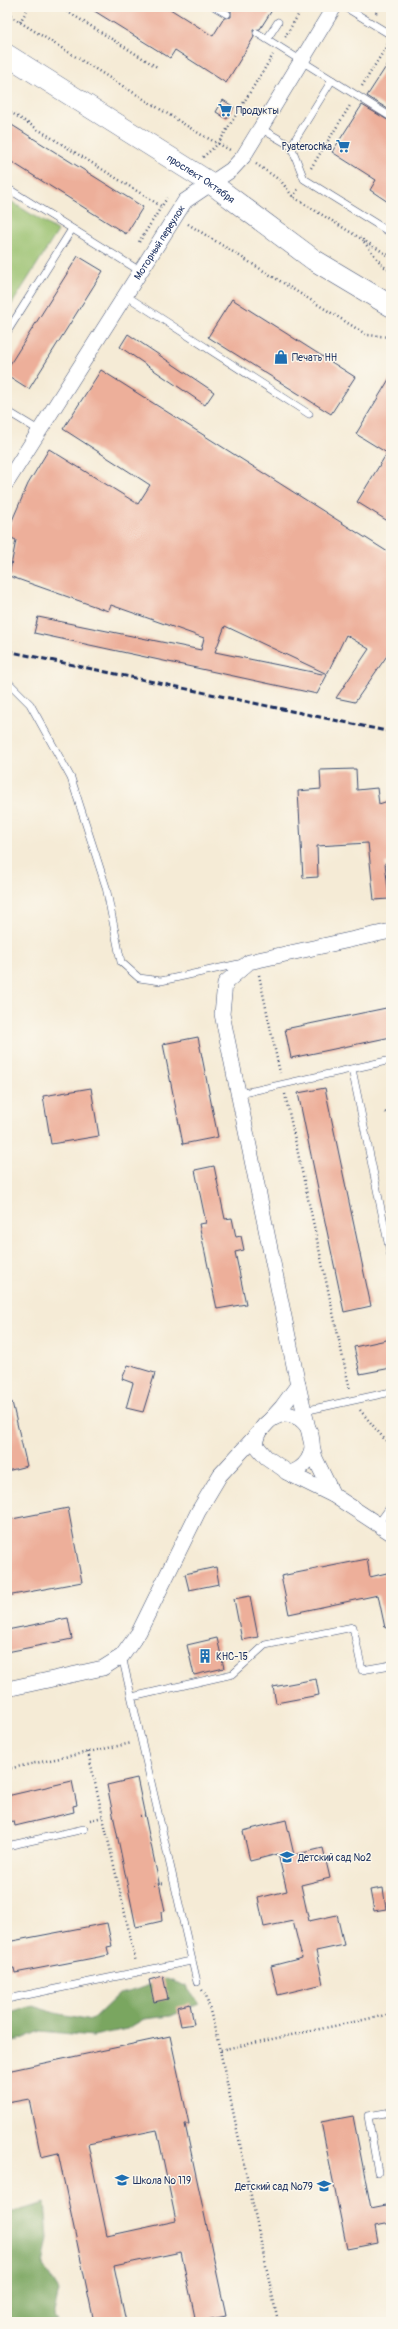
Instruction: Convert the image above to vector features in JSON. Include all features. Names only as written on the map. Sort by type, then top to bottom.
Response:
[{"type":"main road","name":"проспект Октября","points":[[7,56],[212,184],[314,260],[391,306]]},
{"type":"street","name":"Моторный переулок","points":[[10,478],[185,200],[212,184],[231,170],[243,157],[334,7]]},
{"type":"street","points":[[333,1495],[315,1458],[298,1385],[222,1014],[225,983],[252,961],[391,931]]},
{"type":"street","points":[[7,1689],[102,1668],[122,1656],[139,1632],[198,1512],[220,1475],[246,1448],[298,1385]]},
{"type":"street","points":[[271,1418],[284,1414],[294,1414],[306,1418]]},
{"type":"street","points":[[258,1432],[256,1445],[266,1457]]},
{"type":"street","points":[[246,1448],[266,1457],[289,1473],[333,1495],[391,1533]]},
{"type":"street","points":[[289,1473],[299,1471],[308,1461],[313,1448]]},
{"type":"lane","points":[[215,7],[227,14]]},
{"type":"lane","points":[[345,7],[391,35]]},
{"type":"lane","points":[[267,39],[278,22]]},
{"type":"lane","points":[[257,33],[391,116]]},
{"type":"lane","points":[[291,146],[332,80]]},
{"type":"lane","points":[[260,128],[291,146],[304,179],[391,234]]},
{"type":"lane","points":[[7,188],[140,271]]},
{"type":"lane","points":[[7,332],[72,229]]},
{"type":"lane","points":[[125,295],[309,414]]},
{"type":"lane","points":[[7,411],[40,432]]},
{"type":"lane","points":[[7,681],[30,704],[72,778],[106,887],[121,962],[139,978],[161,981],[252,961]]},
{"type":"lane","points":[[239,1094],[391,1060]]},
{"type":"lane","points":[[352,1069],[391,1257]]},
{"type":"lane","points":[[306,1418],[352,1401],[391,1392]]},
{"type":"lane","points":[[378,1524],[391,1506]]},
{"type":"lane","points":[[132,1697],[233,1674],[265,1646],[353,1627],[362,1670],[391,1665]]},
{"type":"lane","points":[[122,1656],[143,1740],[197,1982]]},
{"type":"lane","points":[[7,1846],[84,1829]]},
{"type":"lane","points":[[7,1999],[192,1961]]},
{"type":"lane","points":[[378,2172],[368,2116],[391,2112]]},
{"type":"path","points":[[20,22],[29,7]]},
{"type":"path","points":[[60,7],[157,67]]},
{"type":"path","points":[[201,159],[218,144],[303,7]]},
{"type":"path","points":[[7,14],[200,134],[235,152]]},
{"type":"path","points":[[293,197],[391,39]]},
{"type":"path","points":[[7,110],[166,210]]},
{"type":"path","points":[[250,161],[281,181],[293,197],[391,257]]},
{"type":"path","points":[[183,220],[367,335],[391,337]]},
{"type":"path","points":[[363,240],[383,266],[391,271]]},
{"type":"path","points":[[252,961],[283,1085],[352,1401],[391,1447]]},
{"type":"path","points":[[385,1112],[391,1115]]},
{"type":"path","points":[[7,1769],[143,1740]]},
{"type":"path","points":[[88,1752],[139,1972]]},
{"type":"path","points":[[197,1982],[206,1995],[220,2050],[278,2322]]},
{"type":"path","points":[[220,2050],[391,2014]]},
{"type":"green space","points":[[7,199],[58,231],[7,312]]},
{"type":"green space","points":[[164,1978],[186,1986],[199,2004],[171,2016],[144,2019],[127,2029],[93,2036],[40,2031],[7,2045],[7,2014],[33,2006],[55,2013],[92,2020],[119,1994],[139,1989]]},
{"type":"green space","points":[[45,2203],[48,2237],[43,2265],[59,2291],[53,2317],[57,2322],[7,2322],[7,2210],[14,2212]]},
{"type":"building","points":[[88,7],[167,7],[213,36],[224,18],[231,17],[231,7],[274,7],[260,29],[253,30],[254,37],[226,83],[175,50],[170,58]]},
{"type":"building","points":[[391,59],[391,111],[367,96]]},
{"type":"building","name":"Продукты","points":[[223,100],[234,107],[227,119],[216,112]]},
{"type":"building","points":[[362,105],[391,122],[391,204],[370,190],[376,180],[332,152]]},
{"type":"building","points":[[7,122],[143,207],[126,234],[7,159]]},
{"type":"building","points":[[78,256],[103,271],[29,389],[7,375],[7,369]]},
{"type":"building","name":"Печать НН","points":[[232,299],[355,377],[331,414],[208,337]]},
{"type":"building","points":[[128,334],[214,392],[205,405],[120,347]]},
{"type":"building","points":[[101,370],[391,554],[391,650],[355,702],[336,698],[369,649],[346,635],[327,674],[225,626],[215,652],[327,675],[317,694],[34,633],[38,617],[201,650],[204,638],[111,605],[108,611],[9,576],[16,540],[7,536],[7,532],[28,484],[49,449],[138,504],[150,485],[63,429]]},
{"type":"building","points":[[391,376],[391,523],[357,502],[387,453],[356,434]]},
{"type":"building","points":[[356,769],[357,790],[377,788],[379,804],[391,800],[391,862],[385,863],[389,899],[374,900],[368,843],[317,846],[318,877],[303,878],[298,791],[321,789],[320,770]]},
{"type":"building","points":[[391,1007],[391,1037],[291,1058],[285,1029]]},
{"type":"building","points":[[198,1037],[218,1137],[183,1144],[163,1044]]},
{"type":"building","points":[[91,1088],[99,1136],[51,1144],[43,1096]]},
{"type":"building","points":[[325,1088],[371,1306],[344,1312],[298,1093]]},
{"type":"building","points":[[214,1166],[225,1219],[232,1218],[236,1237],[241,1236],[244,1250],[235,1252],[246,1304],[217,1309],[199,1224],[206,1223],[195,1170]]},
{"type":"building","points":[[391,1339],[391,1368],[360,1374],[354,1347]]},
{"type":"building","points":[[128,1365],[155,1373],[143,1412],[126,1408],[133,1383],[122,1379]]},
{"type":"building","points":[[12,1402],[27,1466],[7,1471],[7,1403]]},
{"type":"building","points":[[68,1508],[82,1582],[7,1596],[7,1520]]},
{"type":"building","points":[[367,1559],[370,1577],[391,1572],[391,1627],[385,1628],[378,1595],[289,1614],[281,1576]]},
{"type":"building","points":[[216,1567],[219,1584],[189,1590],[185,1574]]},
{"type":"building","points":[[250,1596],[258,1637],[242,1640],[234,1599]]},
{"type":"building","points":[[68,1618],[72,1639],[7,1652],[7,1630]]},
{"type":"building","name":"КНС-15","points":[[217,1638],[224,1668],[194,1675],[187,1645]]},
{"type":"building","points":[[316,1679],[319,1695],[276,1703],[273,1687]]},
{"type":"building","points":[[137,1778],[165,1911],[161,1912],[162,1921],[136,1927],[107,1785]]},
{"type":"building","points":[[72,1781],[77,1805],[73,1806],[74,1812],[15,1826],[14,1821],[7,1822],[7,1796]]},
{"type":"building","points":[[286,1820],[294,1855],[323,1848],[330,1878],[301,1885],[309,1921],[337,1915],[344,1945],[316,1951],[323,1984],[278,1995],[271,1966],[302,1958],[293,1921],[264,1927],[258,1898],[287,1891],[278,1854],[250,1861],[243,1831]]},
{"type":"building","points":[[383,1888],[386,1909],[374,1911],[370,1890]]},
{"type":"building","points":[[107,1923],[112,1946],[107,1947],[109,1955],[15,1973],[14,1968],[7,1969],[7,1942]]},
{"type":"building","points":[[163,1976],[168,1999],[154,2002],[149,1980]]},
{"type":"building","points":[[190,2004],[194,2024],[181,2026],[177,2007]]},
{"type":"building","points":[[170,2036],[189,2124],[185,2124],[226,2316],[196,2322],[181,2252],[114,2266],[126,2322],[94,2322],[58,2153],[41,2157],[29,2099],[7,2103],[7,2071]],"holes":[[[157,2130],[176,2221],[107,2236],[88,2144]]]},
{"type":"building","points":[[353,2116],[371,2208],[391,2204],[391,2223],[375,2226],[378,2243],[347,2249],[321,2122]]},
{"type":"railway","points":[[7,651],[391,732]]},
{"type":"place","name":"Продукты","points":[[225,110]]},
{"type":"place","name":"Pyaterochka","points":[[343,146]]},
{"type":"place","name":"Печать НН","points":[[281,357]]},
{"type":"place","name":"КНС-15","points":[[205,1656]]},
{"type":"place","name":"Детский сад №2","points":[[287,1857]]},
{"type":"place","name":"Школа № 119","points":[[122,2180]]},
{"type":"place","name":"Детский сад №79","points":[[324,2186]]}]
